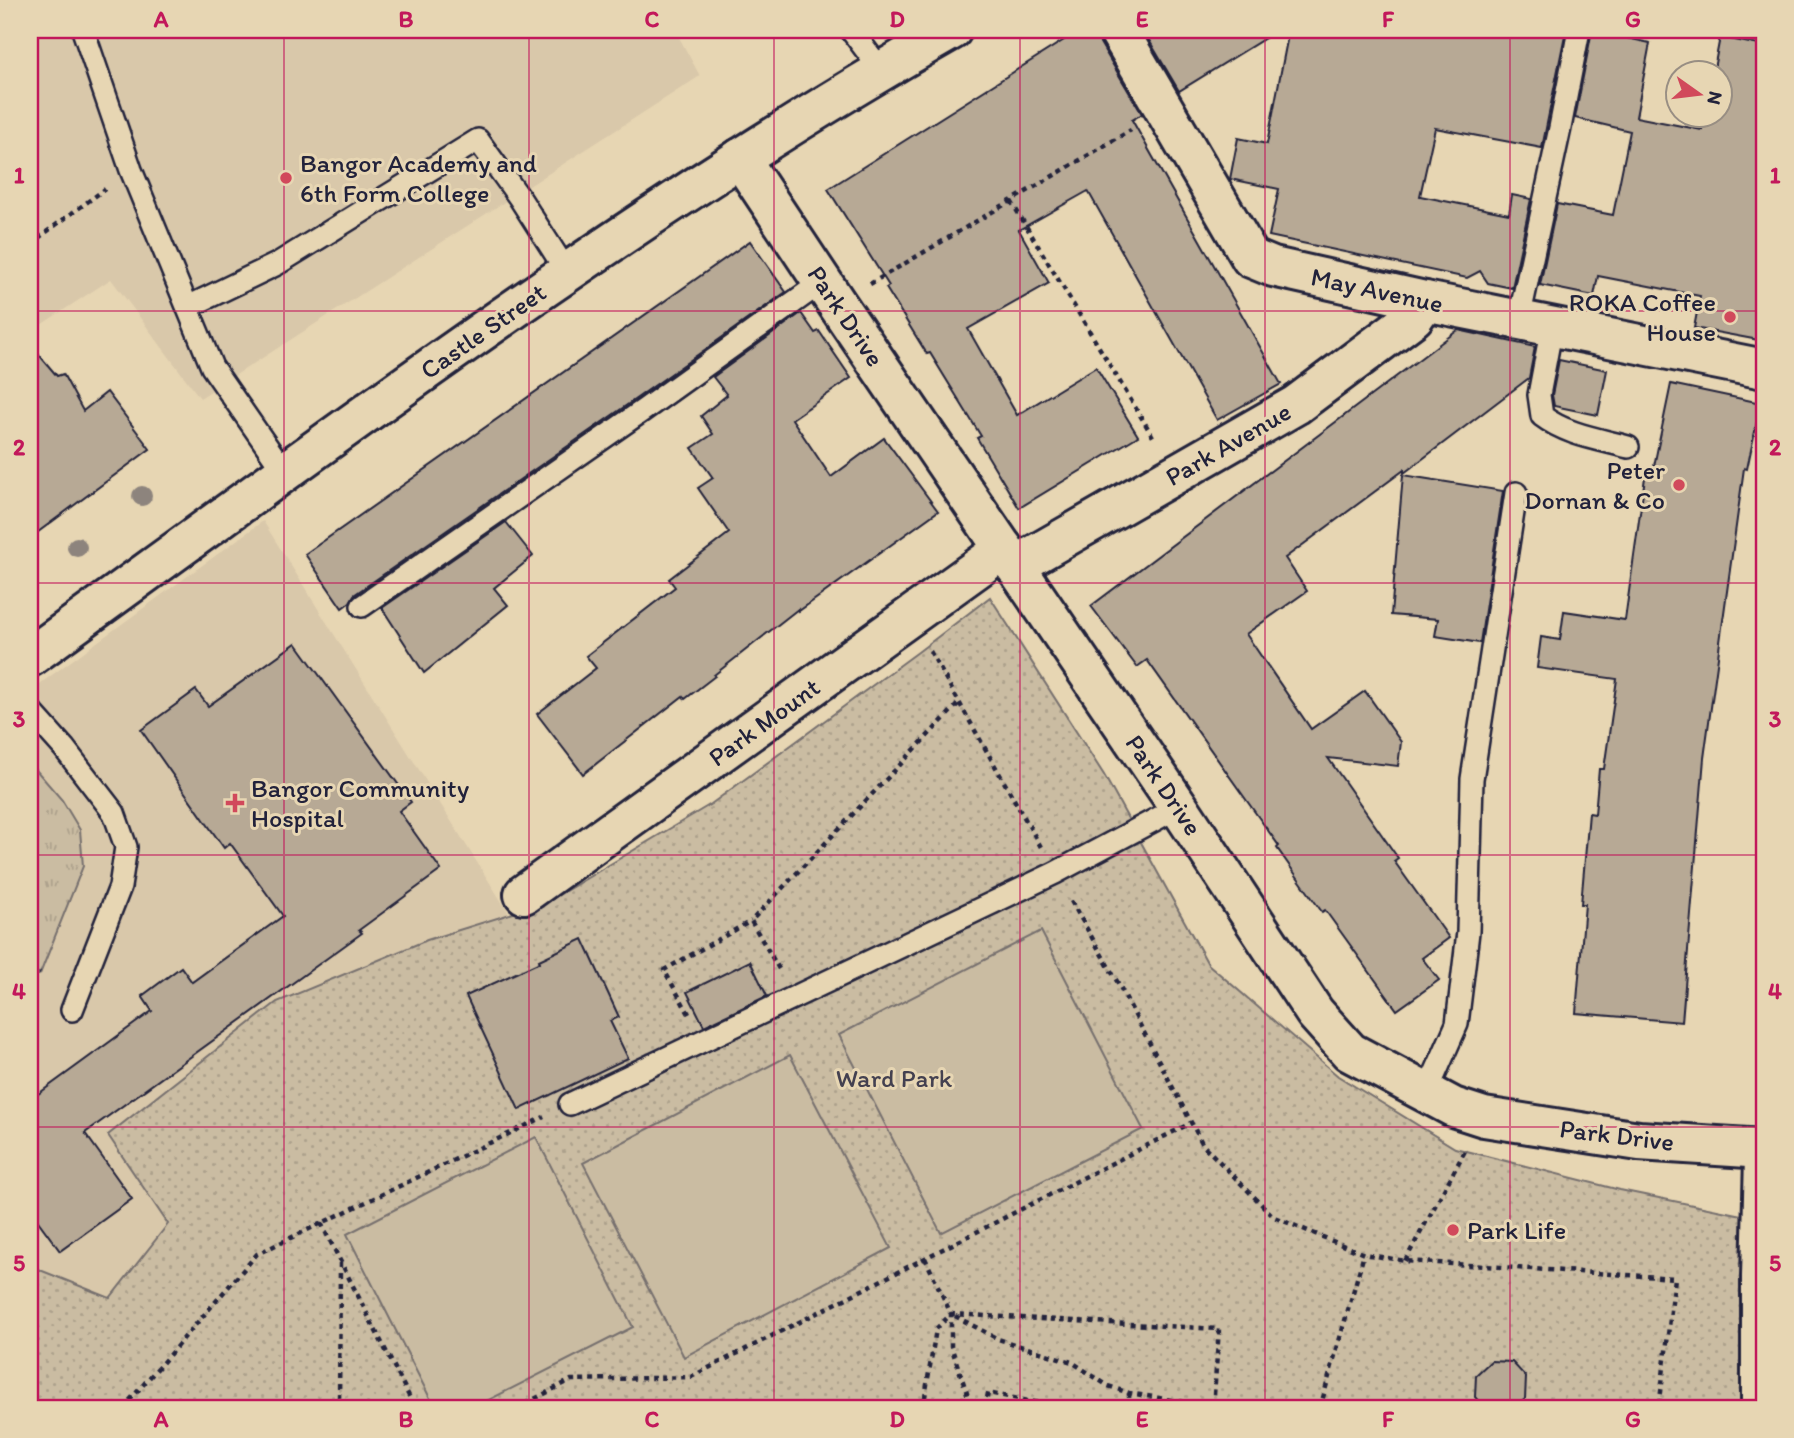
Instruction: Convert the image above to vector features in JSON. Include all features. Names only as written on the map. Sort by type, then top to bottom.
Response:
[{"type":"street","name":"Castle Street","points":[[30,657],[284,471],[567,272],[740,158],[881,70],[952,30]]},
{"type":"street","name":"May Avenue","points":[[1118,30],[1251,258],[1273,267],[1425,300],[1764,369]]},
{"type":"street","name":"Park Drive","points":[[740,158],[1179,807],[1315,1013],[1350,1052],[1426,1094],[1453,1107],[1484,1117],[1639,1141],[1764,1149]]},
{"type":"street","name":"Park Avenue","points":[[1009,558],[1176,474],[1296,405],[1414,317],[1425,300]]},
{"type":"street","name":"Park Mount","points":[[523,894],[911,617],[1009,558]]},
{"type":"street","points":[[1761,1408],[1764,1157]]},
{"type":"lane","points":[[83,30],[131,170],[212,367],[284,471]]},
{"type":"lane","points":[[851,30],[881,70]]},
{"type":"lane","points":[[1579,30],[1560,128],[1536,323],[1539,395],[1542,416],[1554,425],[1628,447]]},
{"type":"lane","points":[[188,307],[277,264],[478,140],[519,197],[567,272]]},
{"type":"lane","points":[[362,606],[622,425],[830,293]]},
{"type":"lane","points":[[1426,1094],[1457,1024],[1468,932],[1472,779],[1516,493]]},
{"type":"lane","points":[[30,710],[64,748],[114,813],[125,847],[120,887],[72,1010]]},
{"type":"lane","points":[[570,1104],[1055,873],[1179,807]]},
{"type":"path","points":[[830,293],[1011,201],[1165,110]]},
{"type":"path","points":[[30,244],[131,170]]},
{"type":"path","points":[[1011,201],[1176,474]]},
{"type":"path","points":[[911,617],[1118,983],[1203,1145],[1274,1217],[1364,1254],[1405,1261],[1675,1278],[1659,1408]]},
{"type":"path","points":[[704,1040],[664,970],[751,921],[959,703]]},
{"type":"path","points":[[751,921],[796,997]]},
{"type":"path","points":[[30,969],[40,974]]},
{"type":"path","points":[[123,1408],[257,1254],[570,1104]]},
{"type":"path","points":[[1405,1261],[1484,1117]]},
{"type":"path","points":[[517,1408],[571,1380],[691,1377],[1191,1123]]},
{"type":"path","points":[[321,1223],[415,1408]]},
{"type":"path","points":[[1320,1408],[1364,1254]]},
{"type":"path","points":[[925,1258],[951,1314],[951,1346],[972,1408]]},
{"type":"path","points":[[339,1408],[340,1260]]},
{"type":"path","points":[[925,1408],[936,1329],[951,1314],[1219,1329],[1213,1407],[1129,1393],[1108,1386],[1072,1362],[998,1339],[951,1314]]},
{"type":"path","points":[[985,1408],[988,1393],[1065,1408]]},
{"type":"path","points":[[1129,1393],[1129,1408]]},
{"type":"shaded area","name":"Bangor Academy and 6th Form College","points":[[30,30],[675,30],[700,76],[200,398],[111,279],[30,332]]},
{"type":"shaded area","name":"Bangor Community Hospital","points":[[263,521],[510,915],[427,940],[277,1002],[108,1135],[168,1224],[110,1299],[30,1266],[30,691]]},
{"type":"green space","name":"Ward Park","points":[[990,597],[1104,775],[1208,964],[1338,1076],[1455,1148],[1620,1190],[1742,1215],[1742,1408],[30,1408],[30,1266],[110,1298],[168,1224],[108,1135],[277,1002],[427,940],[545,903],[711,804]]},
{"type":"green space","points":[[30,763],[62,800],[80,830],[83,866],[40,974],[30,969]]},
{"type":"green space","points":[[1041,931],[1143,1129],[941,1233],[839,1035]]},
{"type":"green space","points":[[790,1055],[891,1248],[684,1357],[583,1163]]},
{"type":"green space","points":[[536,1137],[633,1327],[473,1408],[435,1408],[347,1234]]},
{"type":"building","points":[[1080,30],[1096,30],[1099,41],[1142,114],[1132,120],[1281,384],[1217,420],[1088,191],[1019,230],[1049,283],[968,329],[1017,415],[1096,367],[1138,436],[1019,508],[977,438],[981,436],[886,288],[889,286],[828,189]]},
{"type":"building","points":[[1143,30],[1278,30],[1179,91]]},
{"type":"building","points":[[1289,30],[1566,30],[1542,148],[1435,128],[1420,196],[1509,214],[1512,195],[1531,199],[1512,288],[1488,283],[1480,271],[1467,278],[1269,236],[1279,189],[1230,179],[1238,138],[1267,144]]},
{"type":"building","points":[[1592,30],[1624,30],[1622,37],[1650,43],[1636,117],[1664,123],[1664,130],[1734,130],[1734,60],[1716,60],[1720,37],[1764,46],[1764,341],[1694,328],[1700,296],[1598,276],[1594,296],[1540,285],[1557,204],[1613,215],[1630,131],[1575,118]]},
{"type":"building","points":[[750,241],[786,292],[354,595],[342,608],[305,554]]},
{"type":"building","points":[[801,313],[815,333],[819,331],[851,378],[792,419],[831,477],[884,438],[938,511],[799,611],[798,609],[715,676],[685,699],[683,696],[583,774],[537,714],[596,668],[586,656],[675,587],[669,579],[729,533],[698,488],[713,478],[692,448],[713,434],[701,416],[727,395],[713,377]]},
{"type":"building","points":[[1458,330],[1535,347],[1529,378],[1404,473],[1404,470],[1285,558],[1307,591],[1246,634],[1311,729],[1365,691],[1401,742],[1398,766],[1328,758],[1398,858],[1394,861],[1449,938],[1422,958],[1439,980],[1397,1010],[1325,910],[1322,912],[1277,848],[1279,846],[1147,660],[1137,667],[1091,606]]},
{"type":"building","points":[[30,344],[57,376],[63,374],[83,411],[107,392],[150,449],[30,538]]},
{"type":"building","points":[[1559,360],[1607,370],[1598,415],[1554,406],[1552,395]]},
{"type":"building","points":[[1671,384],[1761,403],[1747,469],[1744,468],[1704,758],[1682,1022],[1576,1013],[1589,813],[1595,814],[1599,769],[1604,769],[1617,679],[1537,668],[1541,637],[1560,640],[1564,611],[1625,620],[1646,470],[1653,471]]},
{"type":"building","points":[[1403,475],[1503,491],[1480,643],[1435,636],[1438,619],[1391,615]]},
{"type":"building","points":[[506,522],[533,556],[494,588],[508,605],[424,673],[382,608]]},
{"type":"building","points":[[296,643],[411,802],[399,811],[441,870],[359,930],[362,933],[85,1133],[132,1199],[60,1251],[30,1210],[30,1100],[152,1011],[142,996],[181,967],[192,982],[283,916],[230,843],[224,848],[141,730],[196,690],[208,706]]},
{"type":"building","points":[[583,939],[619,1017],[610,1021],[628,1058],[519,1110],[466,996]]},
{"type":"building","points":[[750,961],[767,996],[704,1026],[687,992]]},
{"type":"building","points":[[1491,1361],[1512,1362],[1526,1377],[1525,1399],[1515,1408],[1484,1408],[1475,1397],[1476,1375]]},
{"type":"place","name":"Bangor Academy and 6th Form College","points":[[286,178]]},
{"type":"place","name":"ROKA Coffee House","points":[[1730,317]]},
{"type":"place","name":"Peter Dornan & Co","points":[[1679,485]]},
{"type":"place","name":"Bangor Community Hospital","points":[[235,803]]},
{"type":"place","name":"Park Life","points":[[1453,1230]]}]
